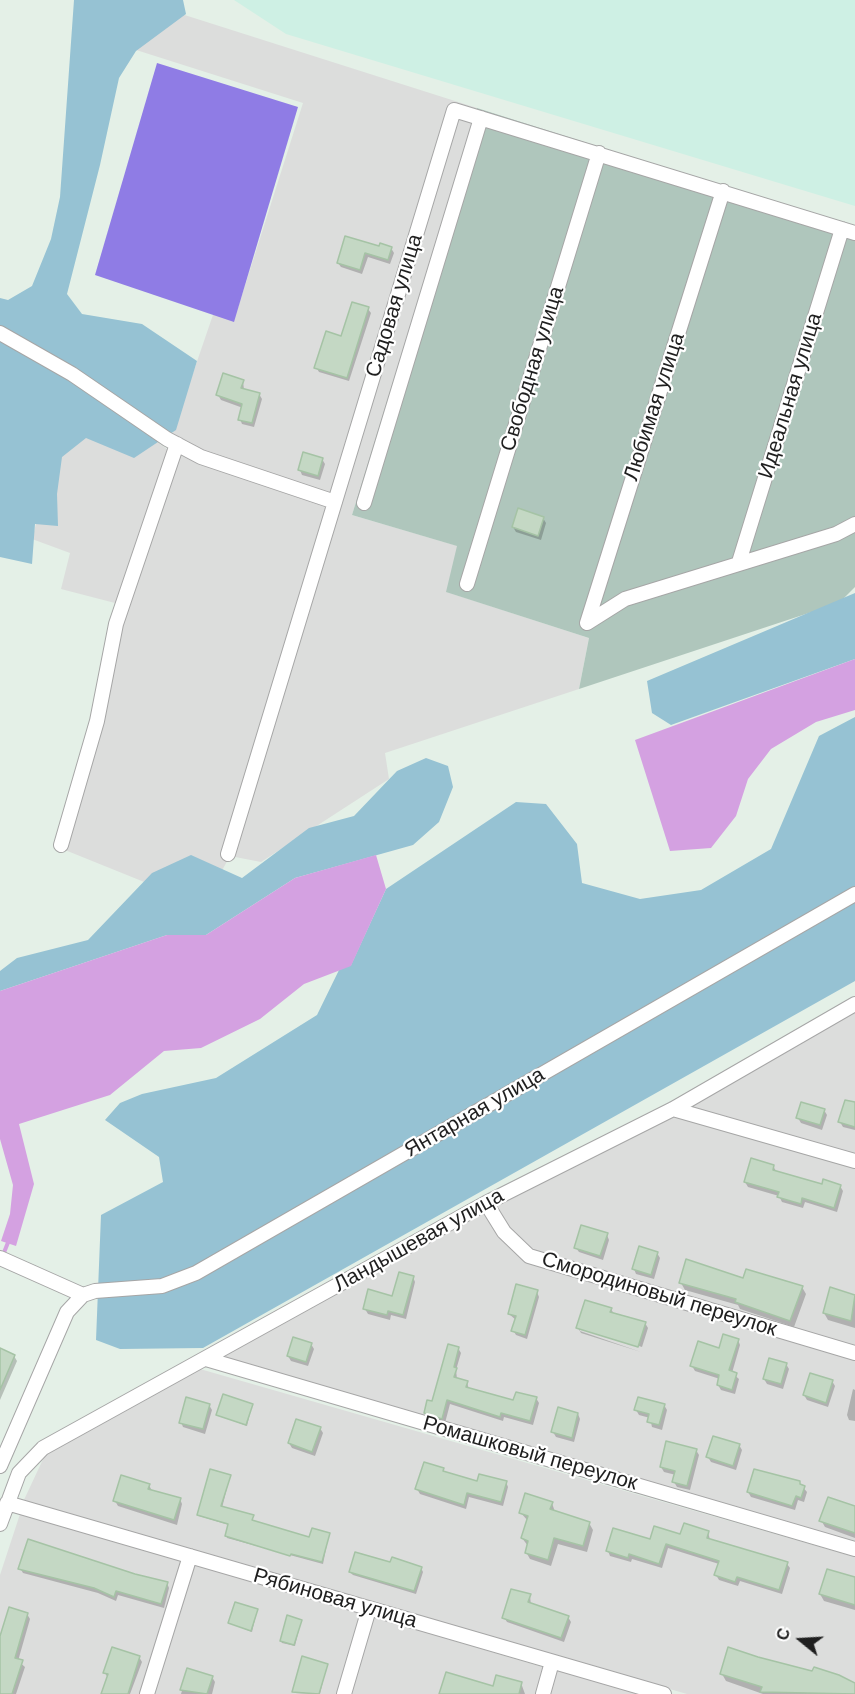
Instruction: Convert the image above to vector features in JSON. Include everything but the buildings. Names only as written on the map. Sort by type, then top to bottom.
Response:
[{"type":"street","name":"Садовая улица","points":[[228,854],[454,110],[481,118],[364,503]]},
{"type":"street","points":[[481,118],[849,231]]},
{"type":"street","name":"Свободная улица","points":[[467,584],[599,153]]},
{"type":"street","name":"Любимая улица","points":[[723,191],[587,623],[625,599],[739,562]]},
{"type":"street","name":"Идеальная улица","points":[[739,562],[849,231]]},
{"type":"street","points":[[0,333],[72,374],[177,444],[201,457],[335,502]]},
{"type":"street","points":[[61,845],[97,721],[116,624],[177,444]]},
{"type":"street","points":[[739,562],[836,534],[855,524]]},
{"type":"street","name":"Янтарная улица","points":[[83,1295],[95,1291],[162,1286],[196,1274],[855,894]]},
{"type":"street","name":"Ландышевая улица","points":[[0,1524],[19,1473],[43,1448],[486,1203],[673,1109],[855,1004]]},
{"type":"street","points":[[673,1109],[855,1161]]},
{"type":"street","name":"Смородиновый переулок","points":[[486,1203],[504,1232],[529,1256],[855,1353]]},
{"type":"street","points":[[0,1258],[83,1295]]},
{"type":"street","points":[[0,1466],[67,1312],[73,1302],[83,1295]]},
{"type":"street","name":"Ромашковый переулок","points":[[206,1359],[855,1549]]},
{"type":"street","name":"Рябиновая улица","points":[[7,1503],[664,1694]]},
{"type":"street","points":[[147,1694],[190,1556]]},
{"type":"street","points":[[344,1694],[369,1609]]},
{"type":"street","points":[[543,1694],[552,1662]]},
{"type":"shaded area","points":[[74,0],[183,0],[186,14],[136,51],[119,78],[100,165],[67,294],[82,314],[142,324],[197,361],[176,430],[134,458],[86,438],[62,457],[57,494],[58,526],[35,524],[32,564],[0,557],[0,298],[8,300],[32,286],[51,239],[60,197]]},
{"type":"shaded area","points":[[234,0],[855,0],[855,206],[286,34]]},
{"type":"shaded area","points":[[150,4],[477,108],[352,515],[458,546],[447,592],[589,638],[579,689],[385,753],[389,779],[261,862],[230,856],[220,874],[169,892],[60,848],[91,738],[115,603],[61,589],[70,553],[32,539],[73,384],[167,449],[215,309],[235,317],[303,103],[133,49]]},
{"type":"shaded area","points":[[157,63],[298,107],[234,322],[95,275]]},
{"type":"shaded area","points":[[477,108],[855,228],[855,587],[839,603],[579,689],[589,638],[446,592],[457,546],[352,515]]},
{"type":"shaded area","points":[[855,593],[855,659],[671,725],[652,713],[647,681]]},
{"type":"shaded area","points":[[855,659],[855,710],[816,722],[771,749],[748,779],[736,816],[711,848],[670,851],[635,740]]},
{"type":"shaded area","points":[[855,717],[855,981],[203,1348],[120,1349],[96,1340],[101,1215],[163,1182],[159,1157],[105,1120],[120,1103],[142,1094],[216,1078],[317,1015],[339,970],[351,965],[386,889],[516,802],[546,804],[577,844],[582,883],[640,899],[701,890],[771,849],[819,736]]},
{"type":"shaded area","points":[[426,758],[448,766],[453,787],[439,822],[413,845],[295,878],[206,935],[167,935],[0,991],[0,971],[17,958],[88,940],[152,873],[191,855],[242,878],[309,828],[354,816],[397,771]]},
{"type":"shaded area","points":[[376,855],[386,889],[351,966],[304,984],[260,1019],[201,1048],[164,1051],[110,1095],[19,1124],[34,1184],[16,1246],[1,1241],[10,1214],[13,1185],[0,1139],[0,991],[167,935],[206,935],[295,878]]},
{"type":"shaded area","points":[[855,1004],[855,1155],[683,1106]]},
{"type":"shaded area","points":[[668,1114],[855,1168],[855,1347],[533,1253],[510,1231],[491,1200]]},
{"type":"shaded area","points":[[479,1205],[500,1237],[529,1261],[855,1357],[855,1546],[206,1358]]},
{"type":"shaded area","points":[[193,1367],[855,1557],[855,1694],[687,1694],[23,1502],[45,1455]]},
{"type":"shaded area","points":[[21,1511],[182,1560],[140,1694],[0,1694],[0,1575]]},
{"type":"shaded area","points":[[194,1562],[362,1613],[339,1694],[154,1694]]},
{"type":"shaded area","points":[[374,1617],[546,1668],[539,1694],[352,1694]]},
{"type":"shaded area","points":[[557,1669],[642,1694],[549,1694]]},
{"type":"waterway","points":[[3,1255],[9,1240]]}]
